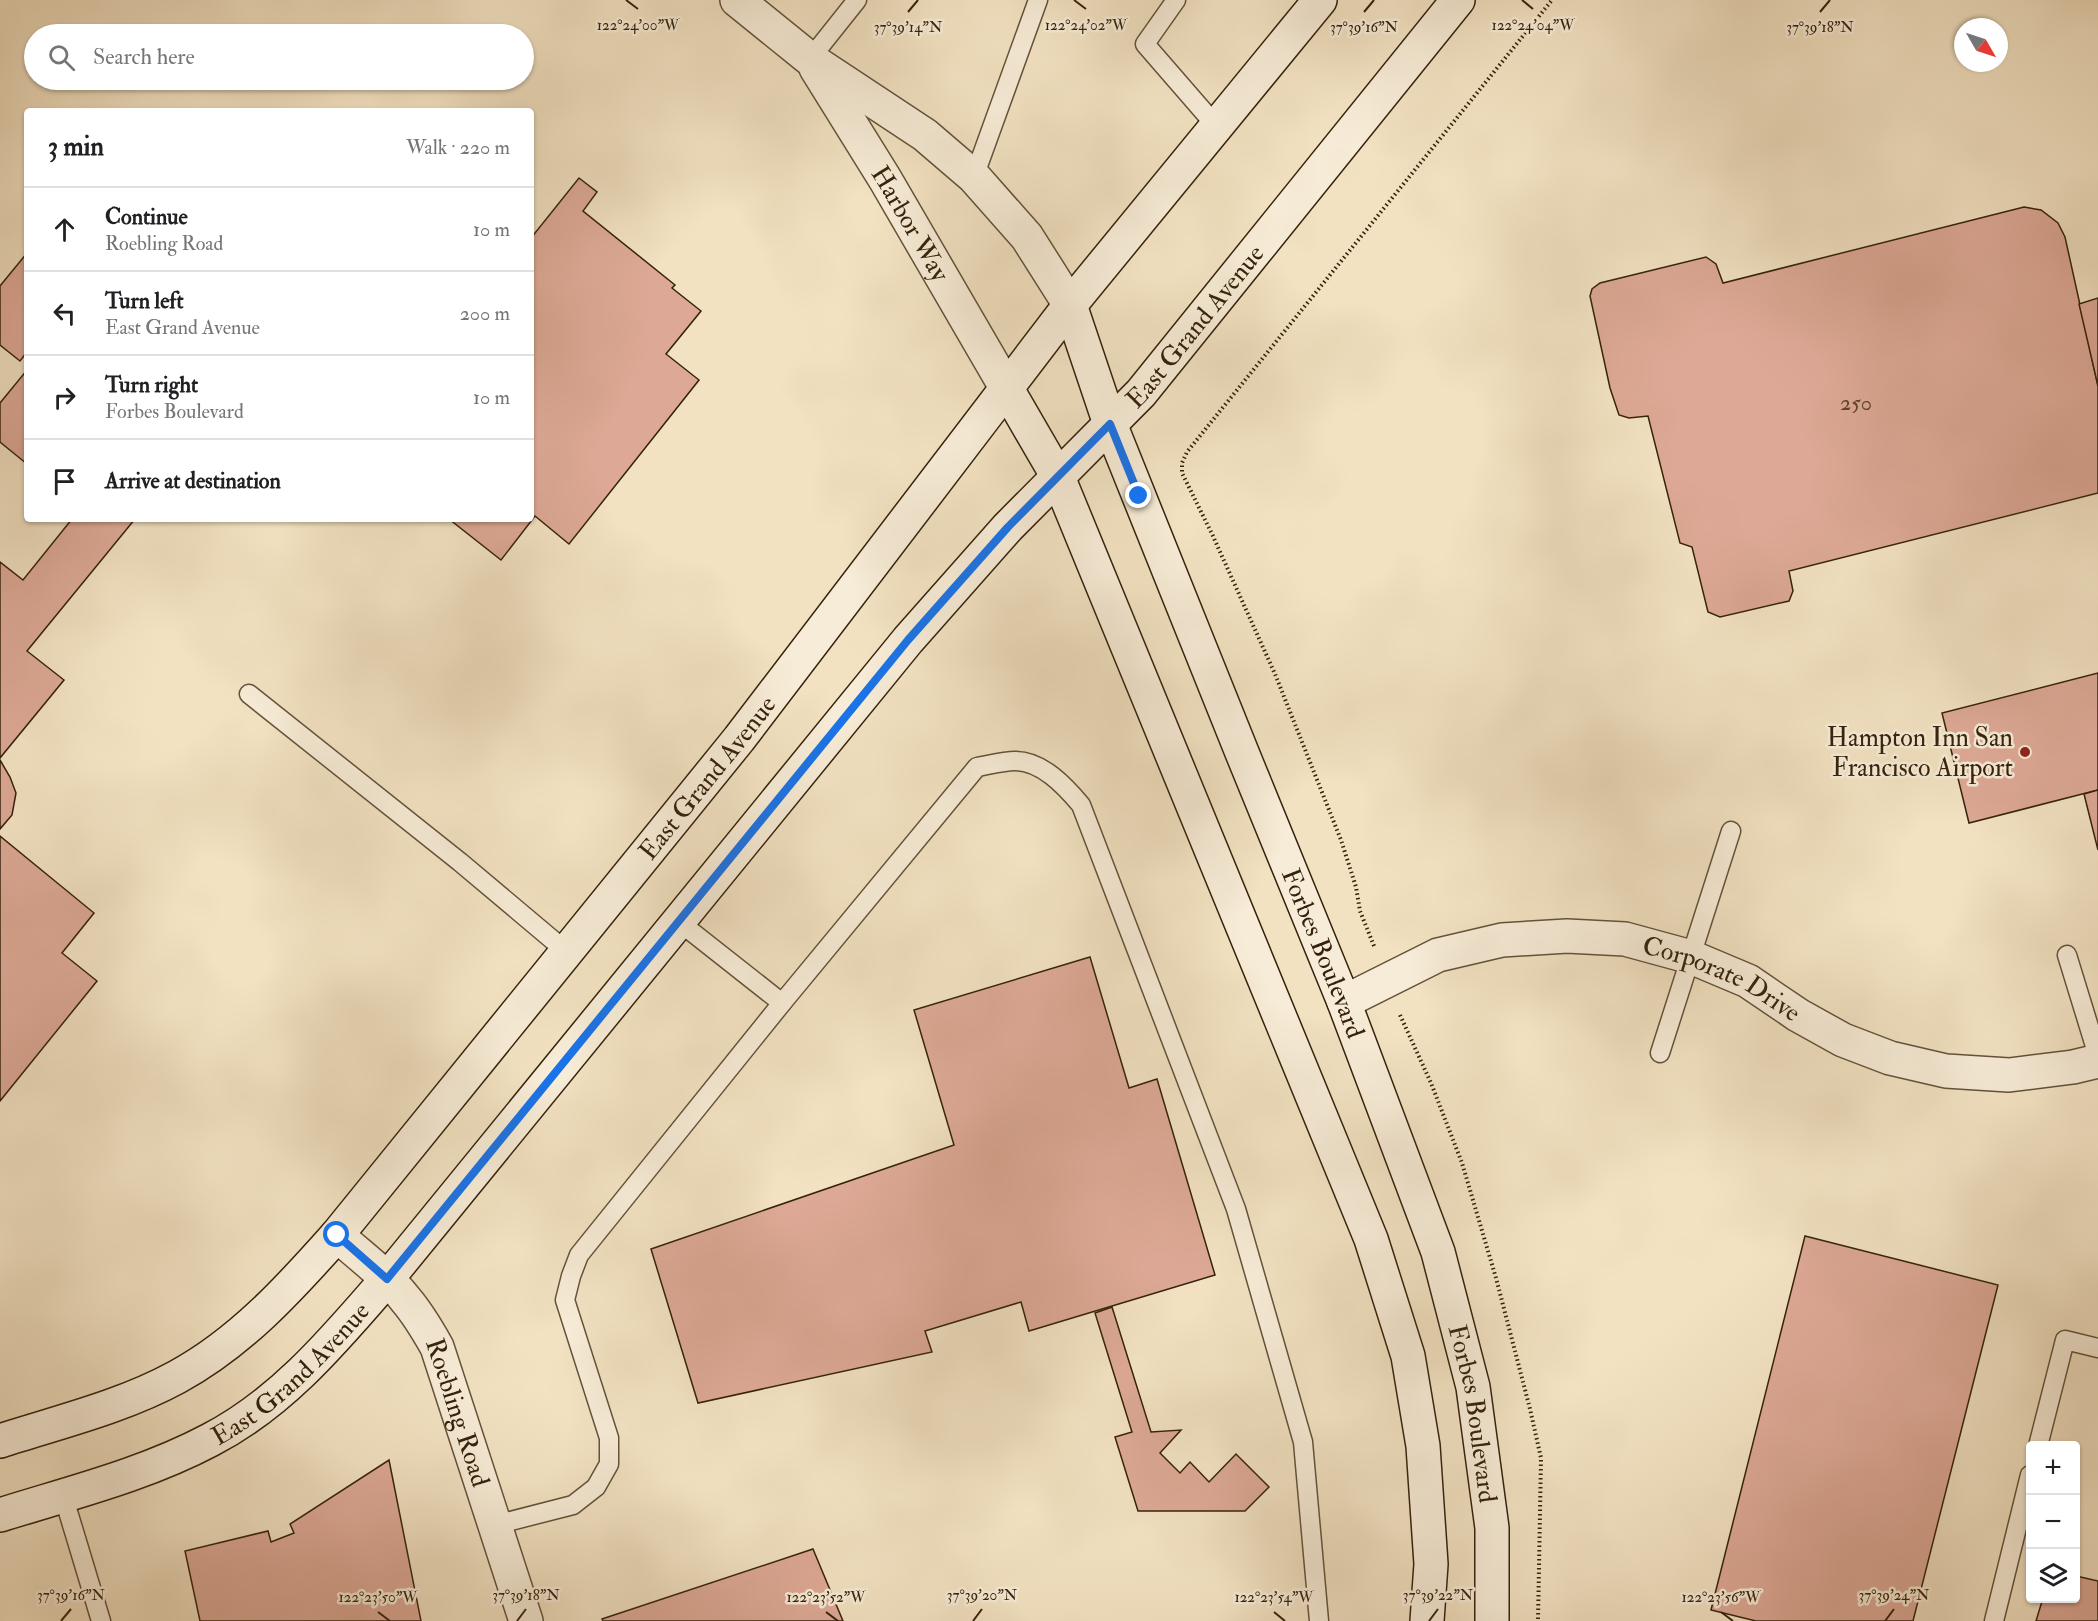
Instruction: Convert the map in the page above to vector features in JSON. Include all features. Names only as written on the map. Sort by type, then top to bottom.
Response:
[{"type":"main road","name":"Harbor Way","points":[[737,0],[810,59],[925,135],[974,177],[1027,237],[1070,305]]},
{"type":"main road","name":"East Grand Avenue","points":[[0,1441],[90,1412],[177,1377],[216,1352],[256,1320],[297,1280],[337,1235],[739,739],[1070,305],[1320,0]]},
{"type":"main road","name":"East Grand Avenue","points":[[0,1515],[165,1461],[212,1440],[259,1409],[299,1375],[342,1331],[387,1279],[908,640],[1008,527],[1145,388],[1458,0]]},
{"type":"main road","name":"Harbor Way","points":[[810,59],[885,179],[1007,389]]},
{"type":"main road","name":"Forbes Boulevard","points":[[1070,305],[1110,424],[1344,1002],[1438,1252],[1473,1388],[1492,1528],[1492,1621]]},
{"type":"main road","name":"Forbes Boulevard","points":[[1007,389],[1058,477],[1374,1250],[1408,1356],[1423,1446],[1431,1564],[1427,1621]]},
{"type":"main road","name":"Corporate Drive","points":[[1344,1002],[1438,955],[1502,940],[1566,936],[1624,939],[1691,957],[1748,981],[1798,1015],[1843,1040],[1890,1058],[1946,1071],[2009,1075],[2098,1061]]},
{"type":"main road","name":"Roebling Road","points":[[337,1235],[387,1279],[406,1300],[424,1324],[437,1347],[526,1621]]},
{"type":"lane","points":[[810,59],[857,0]]},
{"type":"lane","points":[[974,177],[1038,0]]},
{"type":"lane","points":[[1176,0],[1145,44],[1216,127]]},
{"type":"lane","points":[[249,694],[460,862],[567,952]]},
{"type":"lane","points":[[495,1525],[573,1505],[596,1487],[609,1464],[609,1438],[565,1300],[579,1255],[782,1003],[977,767],[1017,761],[1043,770],[1066,787],[1081,805],[1236,1209],[1303,1442],[1319,1621]]},
{"type":"lane","points":[[1660,1053],[1731,831]]},
{"type":"lane","points":[[678,921],[782,1003]]},
{"type":"lane","points":[[2067,955],[2098,1056]]},
{"type":"lane","points":[[2039,1441],[2065,1340],[2098,1348]]},
{"type":"lane","points":[[63,1495],[101,1621]]},
{"type":"lane","points":[[1994,1621],[2026,1495]]},
{"type":"path","points":[[1538,1621],[1541,1458],[1496,1278],[1462,1164],[1360,911],[1356,887],[1341,840],[1275,674],[1182,473],[1182,463],[1187,452],[1552,0]]},
{"type":"building","points":[[579,178],[597,192],[583,211],[675,285],[672,288],[701,311],[666,354],[699,380],[569,544],[534,517],[534,234]]},
{"type":"building","points":[[2024,207],[2041,210],[2058,223],[2065,237],[2098,386],[2098,493],[1789,571],[1793,591],[1789,601],[1720,617],[1708,612],[1692,547],[1680,543],[1648,416],[1629,418],[1619,415],[1610,388],[1590,296],[1592,289],[1600,283],[1706,257],[1716,264],[1723,283]]},
{"type":"building","points":[[24,257],[24,356],[20,361],[0,345],[0,286]]},
{"type":"building","points":[[2098,298],[2098,386],[2079,304]]},
{"type":"building","points":[[24,374],[24,462],[0,442],[0,403]]},
{"type":"building","points":[[70,522],[133,522],[27,651],[64,680],[0,758],[0,562],[23,580]]},
{"type":"building","points":[[453,522],[530,522],[501,560]]},
{"type":"building","name":"Hampton Inn San Francisco Airport","points":[[2098,673],[2098,790],[1969,823],[1942,713]]},
{"type":"building","points":[[0,760],[16,793],[12,815],[0,829]]},
{"type":"building","points":[[2098,790],[2098,850],[2084,794]]},
{"type":"building","points":[[0,836],[94,913],[62,953],[97,981],[0,1101]]},
{"type":"building","points":[[1090,957],[1129,1088],[1157,1079],[1215,1275],[1029,1331],[1021,1302],[925,1331],[932,1352],[698,1403],[651,1249],[954,1145],[914,1010]]},
{"type":"building","points":[[1805,1236],[1998,1285],[1913,1621],[1756,1621],[1711,1610]]},
{"type":"building","points":[[1112,1307],[1151,1432],[1181,1430],[1160,1453],[1180,1473],[1190,1462],[1209,1482],[1236,1454],[1269,1487],[1245,1511],[1138,1511],[1115,1437],[1132,1432],[1095,1313]]},
{"type":"building","points":[[389,1460],[421,1621],[200,1621],[185,1551],[268,1531],[271,1542],[294,1533],[290,1524]]},
{"type":"building","points":[[813,1549],[843,1621],[603,1621],[602,1619]]},
{"type":"building","points":[[2080,1577],[2098,1581],[2098,1621],[2036,1621],[2041,1603],[2080,1603]]},
{"type":"place","name":"Hampton Inn San Francisco Airport","points":[[2025,752]]},
{"type":"route","points":[[337,1235],[387,1279],[908,640],[1008,527],[1110,424],[1139,496]]}]
